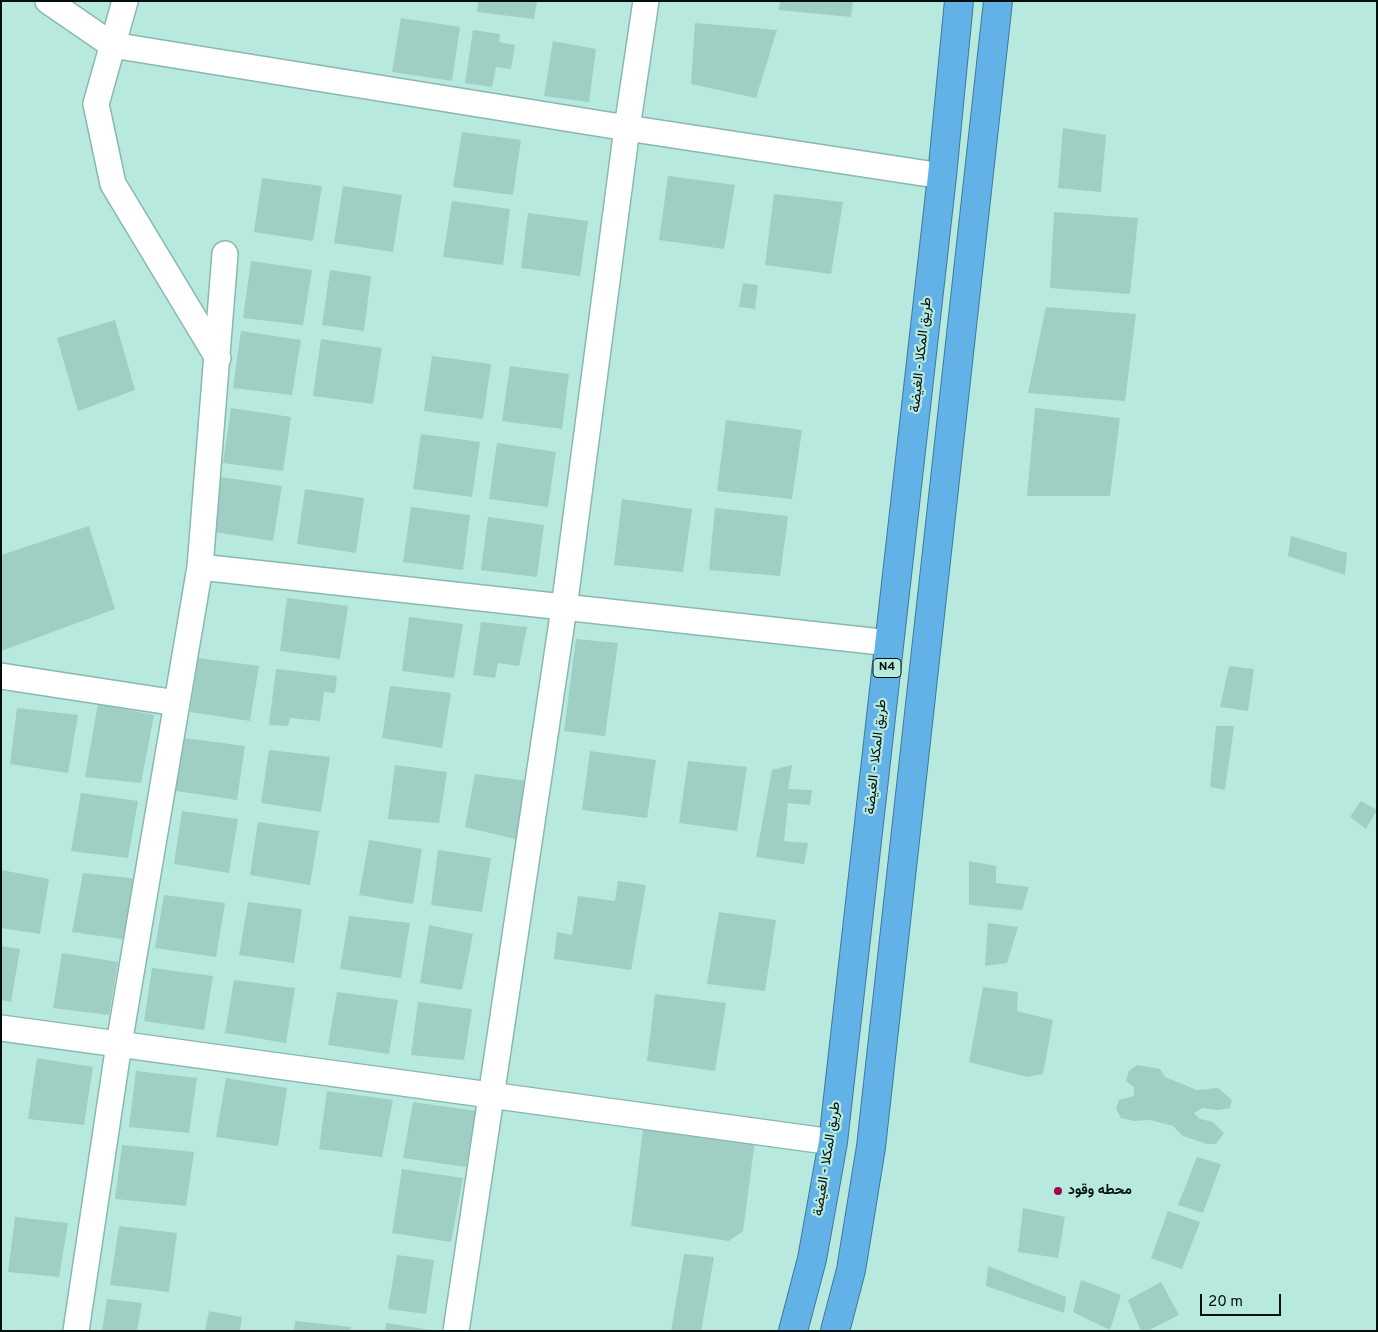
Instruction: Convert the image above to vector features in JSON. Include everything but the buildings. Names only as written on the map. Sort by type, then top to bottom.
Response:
[{"type":"highway","name":"طريق المكلا - الغيضة","points":[[793,1331],[812,1259],[833,1142],[942,176],[959,1]]},
{"type":"highway","points":[[835,1331],[851,1270],[871,1147],[998,1]]},
{"type":"highway","points":[[833,1142],[871,1147]]},
{"type":"street","points":[[48,1],[112,45],[627,128],[942,176]]},
{"type":"street","points":[[125,1],[96,104],[112,184],[218,358]]},
{"type":"street","points":[[456,1331],[564,608],[627,128],[646,1]]},
{"type":"street","points":[[76,1331],[120,1044],[200,567],[225,254]]},
{"type":"street","points":[[200,567],[890,643]]},
{"type":"street","points":[[1,676],[177,703]]},
{"type":"street","points":[[1,1028],[833,1142]]},
{"type":"place","name":"محطه وقود","points":[[1058,1191]]}]
